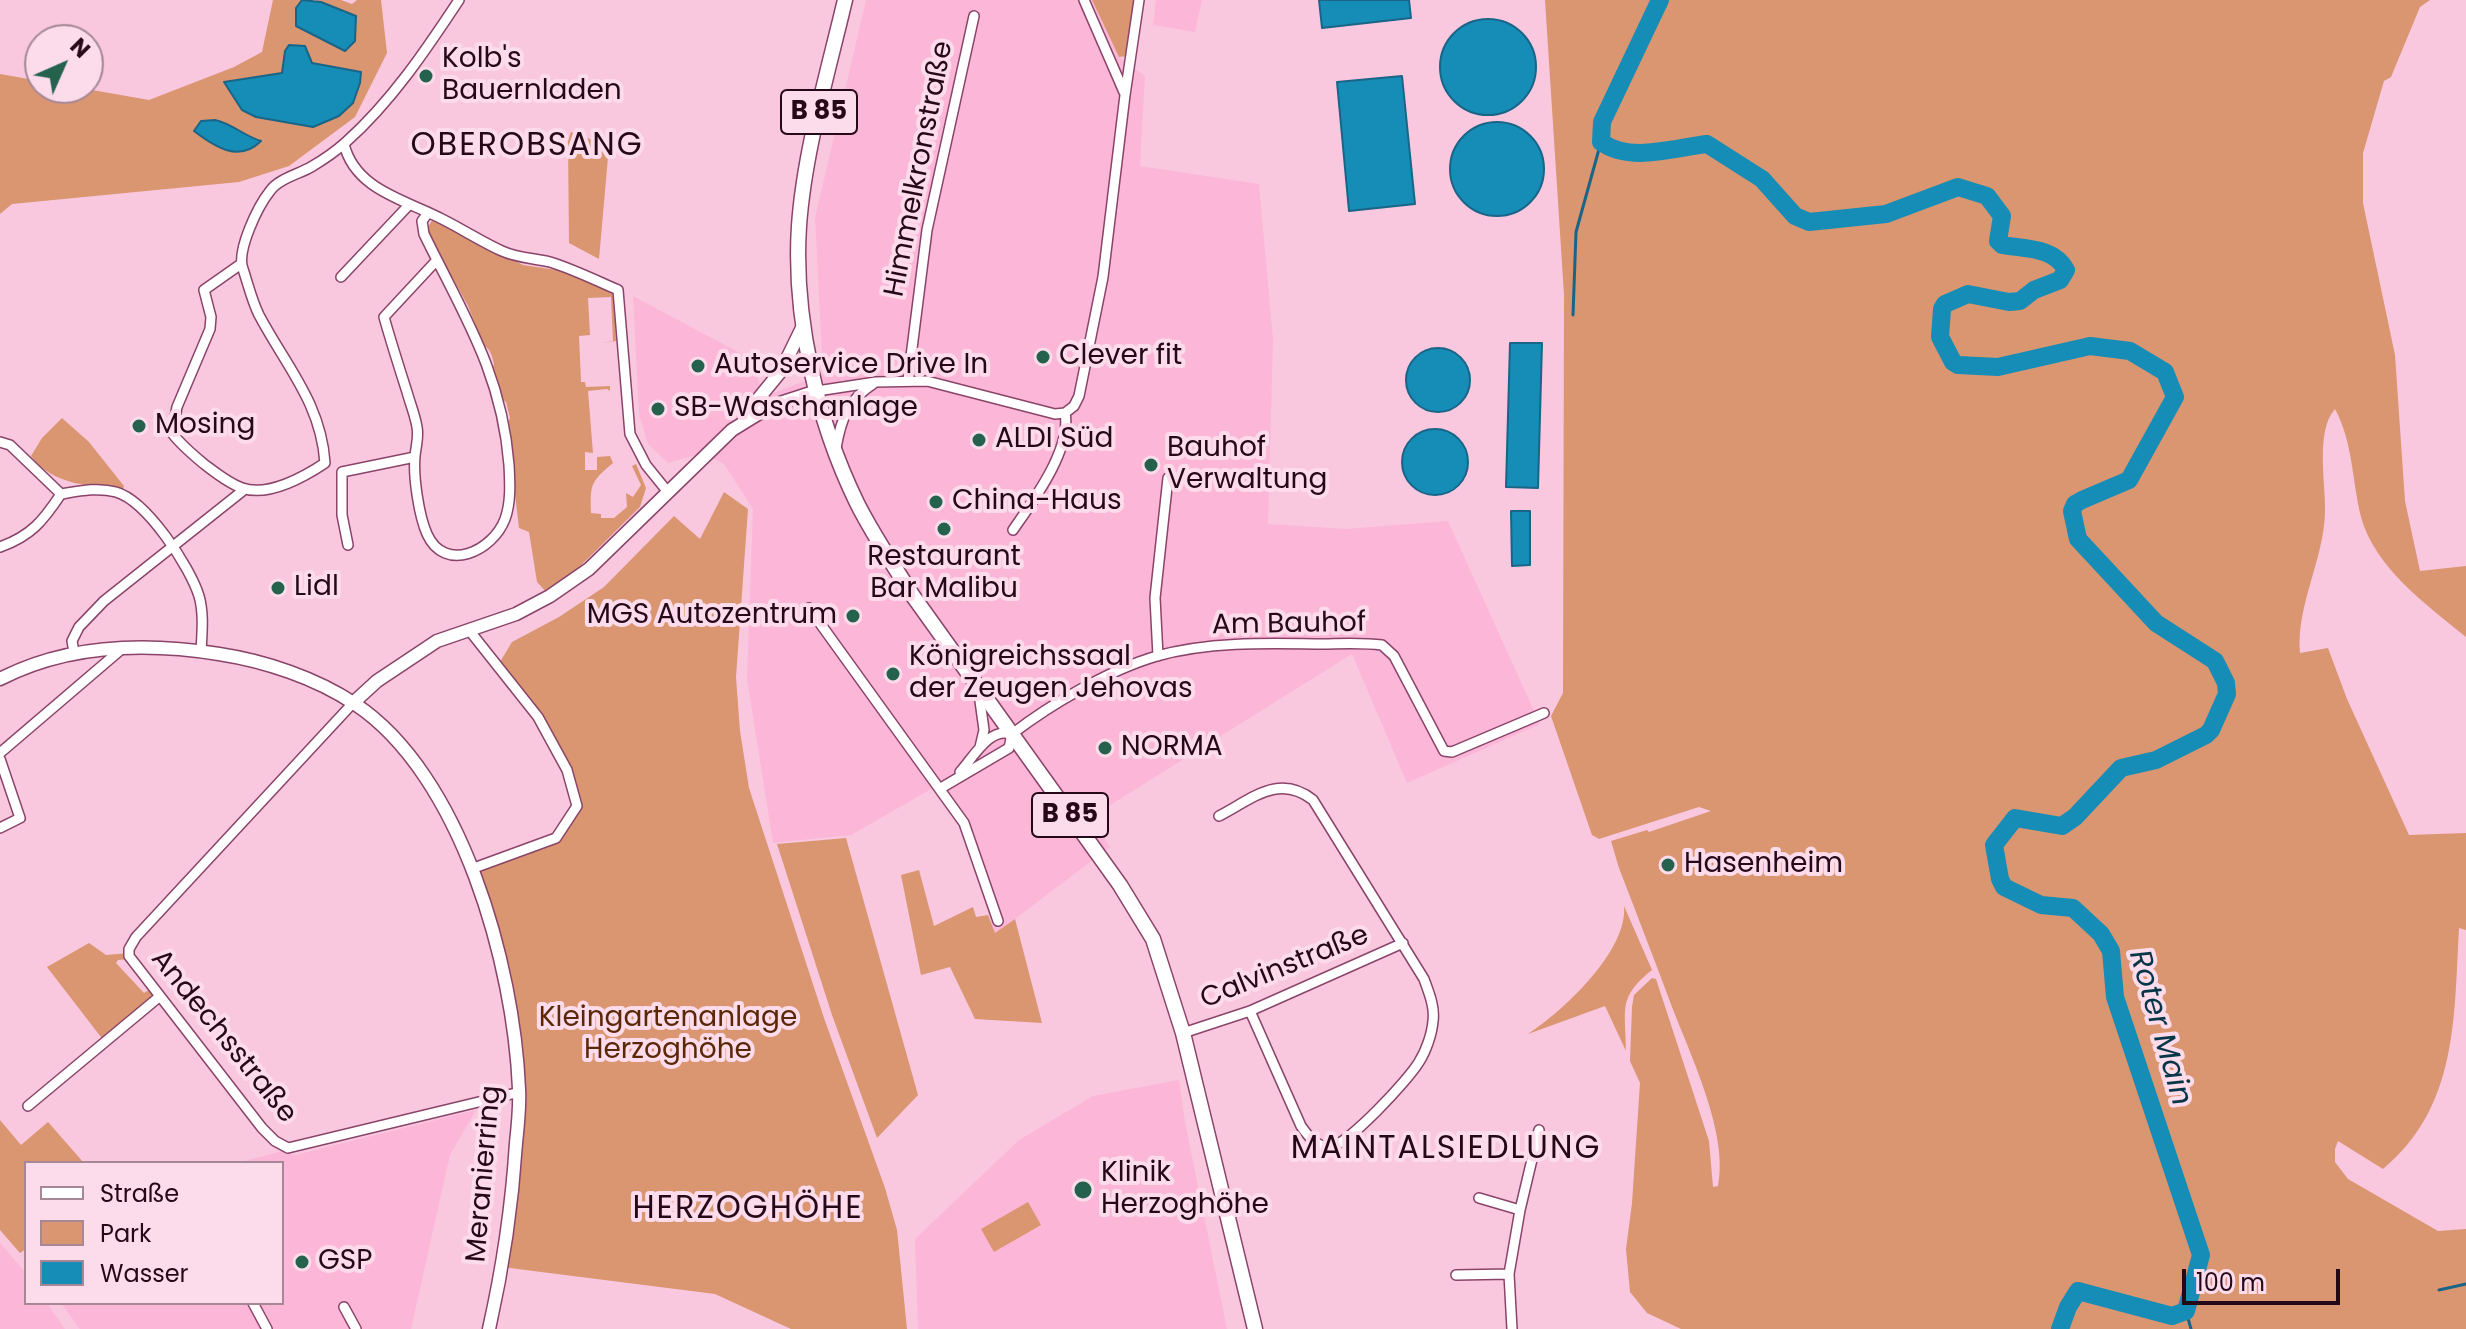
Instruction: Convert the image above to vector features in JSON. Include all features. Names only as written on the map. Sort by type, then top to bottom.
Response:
[{"type":"main road","name":"B 85","points":[[845,0],[820,109],[799,225],[802,328],[817,391],[857,502],[884,552],[1120,885],[1160,955],[1183,1033],[1255,1329]]},
{"type":"street","points":[[325,463],[323,437],[313,409],[257,311],[241,264],[255,215],[272,187],[312,166],[344,144],[415,66],[459,0]]},
{"type":"street","points":[[1084,0],[1125,95]]},
{"type":"street","points":[[732,430],[771,406],[817,391],[876,382],[927,381],[1055,414],[1065,413],[1074,406],[1079,396],[1103,277],[1139,0]]},
{"type":"street","name":"Himmelkronstraße","points":[[908,380],[927,230],[974,16]]},
{"type":"street","points":[[344,144],[354,166],[380,191],[408,206],[504,252],[547,261],[618,290],[630,434],[646,465],[667,491]]},
{"type":"street","points":[[341,277],[408,206]]},
{"type":"street","points":[[428,213],[422,221],[424,234],[463,307],[485,356],[504,430],[509,466],[509,503],[505,519],[491,541],[476,552],[463,556],[447,555],[428,536],[422,517],[415,457],[419,442],[417,423],[384,317],[437,260]]},
{"type":"street","points":[[241,264],[204,290],[211,317],[210,329],[177,407],[172,433],[190,453],[224,479],[245,489]]},
{"type":"street","points":[[353,703],[377,681],[437,641],[516,614],[550,596],[589,569],[732,430],[776,379],[802,328]]},
{"type":"street","points":[[836,450],[838,432],[848,405],[876,382]]},
{"type":"street","points":[[1013,530],[1041,488],[1057,455],[1067,423],[1065,413]]},
{"type":"street","points":[[0,442],[10,445],[61,494]]},
{"type":"street","points":[[325,463],[342,472],[415,457]]},
{"type":"street","points":[[74,652],[72,641],[79,627],[104,601],[245,489],[291,483],[325,463]]},
{"type":"street","points":[[342,472],[342,515],[348,545]]},
{"type":"street","points":[[1158,656],[1155,598],[1168,478]]},
{"type":"street","points":[[0,547],[19,540],[36,528],[61,494],[87,490],[117,492],[145,510],[193,580],[200,599],[201,651]]},
{"type":"street","points":[[809,608],[941,788],[970,835],[998,921]]},
{"type":"street","points":[[469,630],[538,717],[567,770],[577,806],[556,838],[474,868]]},
{"type":"street","name":"Am Bauhof","points":[[1012,734],[1068,698],[1158,656],[1215,647],[1280,643],[1382,645],[1394,656],[1444,751],[1452,752],[1544,713]]},
{"type":"street","points":[[0,753],[124,647]]},
{"type":"street","name":"Meranierring","points":[[0,679],[37,662],[74,652],[124,647],[201,651],[263,663],[353,703],[399,745],[426,779],[445,809],[474,868],[488,908],[518,1063],[520,1092],[512,1202],[489,1329]]},
{"type":"street","points":[[977,751],[984,730],[978,687]]},
{"type":"street","name":"Andechsstraße","points":[[353,703],[133,941],[129,951],[131,959],[262,1128],[288,1148],[520,1092]]},
{"type":"street","points":[[941,788],[1009,748],[1012,734],[999,733],[977,751],[955,778]]},
{"type":"street","points":[[0,759],[20,818],[0,828]]},
{"type":"street","points":[[1219,816],[1277,787],[1294,788],[1307,795],[1319,807],[1403,943],[1424,979],[1433,1007],[1431,1030],[1419,1063],[1357,1130],[1337,1146],[1328,1147],[1310,1138],[1301,1126],[1250,1011]]},
{"type":"street","name":"Calvinstraße","points":[[1183,1033],[1250,1011],[1403,943]]},
{"type":"street","points":[[28,1106],[159,997]]},
{"type":"street","points":[[1512,1329],[1509,1274],[1539,1130]]},
{"type":"street","points":[[1479,1198],[1520,1210]]},
{"type":"street","points":[[1456,1275],[1509,1274]]},
{"type":"street","points":[[254,1305],[267,1329]]},
{"type":"street","points":[[344,1307],[356,1329]]},
{"type":"shaded area","points":[[866,0],[1092,0],[1119,57],[1145,76],[1140,166],[1259,184],[1273,339],[1268,524],[1346,529],[1448,521],[1540,724],[1407,783],[1352,654],[1091,817],[1110,847],[995,934],[960,827],[933,788],[851,835],[773,843],[747,679],[753,509],[724,464],[703,453],[668,463],[648,444],[639,414],[633,296],[753,360],[763,397],[823,374],[815,218]]},
{"type":"shaded area","points":[[1156,0],[1202,0],[1195,32],[1153,25]]},
{"type":"shaded area","name":"Klinik Herzoghöhe","points":[[1179,1080],[1227,1329],[918,1329],[915,1239],[1019,1140],[1093,1096]]},
{"type":"shaded area","points":[[476,1110],[450,1155],[411,1329],[80,1329],[62,1305],[284,1305],[284,1161],[245,1161],[283,1151],[295,1155]]},
{"type":"shaded area","points":[[0,1243],[24,1271],[24,1305],[48,1305],[65,1329],[0,1329]]},
{"type":"green space","points":[[273,0],[302,0],[296,8],[296,26],[345,51],[355,41],[356,16],[315,0],[341,0],[352,4],[357,0],[381,0],[387,53],[355,117],[289,166],[239,182],[12,204],[0,214],[0,74],[24,78],[24,104],[104,104],[104,92],[149,100],[234,67],[262,52]],"holes":[[[312,63],[361,72],[313,127],[256,117],[242,111],[225,83],[282,73]]]},
{"type":"green space","points":[[1092,0],[1135,0],[1127,56],[1119,57]]},
{"type":"green space","points":[[1545,0],[2430,0],[2420,7],[2391,77],[2384,81],[2363,153],[2363,203],[2395,355],[2405,501],[2420,571],[2466,566],[2466,637],[2404,584],[2378,553],[2361,517],[2349,448],[2335,409],[2325,430],[2323,530],[2302,617],[2300,653],[2328,648],[2347,699],[2409,835],[2466,833],[2466,930],[2459,928],[2453,1027],[2439,1089],[2426,1118],[2408,1144],[2383,1169],[2338,1141],[2335,1162],[2348,1179],[2438,1231],[2466,1229],[2466,1329],[1681,1329],[1647,1313],[1630,1292],[1626,1249],[1640,1083],[1630,1061],[1632,1007],[1634,995],[1652,978],[1656,979],[1709,1141],[1713,1187],[1718,1186],[1720,1166],[1713,1120],[1698,1072],[1611,841],[1711,811],[1699,807],[1599,839],[1592,835],[1551,716],[1563,693],[1564,295]]},
{"type":"green space","points":[[571,132],[609,146],[599,259],[569,243],[568,141]]},
{"type":"green space","points":[[433,219],[523,265],[571,272],[614,295],[616,341],[602,343],[613,341],[611,297],[588,298],[590,335],[579,336],[581,382],[585,382],[586,387],[610,386],[610,391],[588,391],[593,453],[585,452],[585,470],[597,470],[597,457],[610,456],[613,463],[593,484],[591,513],[601,514],[601,518],[614,518],[627,507],[626,493],[633,497],[641,485],[632,466],[636,464],[646,488],[640,507],[550,596],[537,582],[529,532],[519,528],[507,425],[510,418],[492,370],[492,356],[484,346],[468,306],[428,233]]},
{"type":"green space","points":[[62,418],[89,442],[124,486],[123,490],[61,479],[40,466],[31,456],[42,438]]},
{"type":"green space","name":"Kleingartenanlage Herzoghöhe","points":[[724,492],[748,509],[736,677],[749,788],[824,1018],[885,1188],[897,1230],[907,1329],[791,1329],[715,1294],[502,1267],[518,1063],[474,868],[556,838],[577,806],[563,766],[545,732],[497,667],[512,642],[559,617],[604,587],[674,516],[700,539]]},
{"type":"green space","points":[[846,838],[918,1095],[877,1138],[832,1015],[777,844]]},
{"type":"green space","points":[[919,870],[934,926],[973,907],[976,917],[988,915],[995,933],[1015,919],[1042,1023],[975,1019],[950,967],[921,975],[901,875]]},
{"type":"green space","points":[[1624,906],[1652,970],[1628,997],[1626,1051],[1605,1006],[1528,1034],[1575,995],[1605,960],[1616,942]]},
{"type":"green space","points":[[89,943],[106,955],[129,953],[131,959],[116,963],[144,993],[152,988],[159,997],[104,1041],[47,967]]},
{"type":"green space","points":[[0,1120],[21,1145],[48,1122],[82,1161],[24,1161],[24,1250],[20,1253],[0,1230]]},
{"type":"green space","points":[[1028,1202],[1041,1225],[994,1252],[981,1229]]},
{"type":"water","points":[[302,0],[321,2],[356,16],[355,41],[345,51],[296,26],[296,8]]},
{"type":"water","points":[[1319,0],[1409,0],[1411,18],[1322,28]]},
{"type":"water","points":[[1488,19],[1506,23],[1522,33],[1532,49],[1536,67],[1532,85],[1522,101],[1506,111],[1488,115],[1470,111],[1454,101],[1444,85],[1440,67],[1444,49],[1454,33],[1470,23]]},
{"type":"water","points":[[289,45],[305,46],[312,63],[361,72],[353,103],[339,116],[313,127],[256,117],[242,110],[224,82],[282,73],[285,51]]},
{"type":"water","points":[[1402,76],[1415,204],[1349,211],[1337,82]]},
{"type":"water","points":[[215,120],[261,141],[253,148],[236,152],[219,147],[194,131],[201,121]]},
{"type":"water","points":[[1497,122],[1515,125],[1530,136],[1541,151],[1544,169],[1541,187],[1530,202],[1515,213],[1497,216],[1479,213],[1464,202],[1453,187],[1450,169],[1453,151],[1464,136],[1479,125]]},
{"type":"water","points":[[1510,343],[1542,343],[1538,488],[1506,487]]},
{"type":"water","points":[[1432,348],[1444,348],[1461,357],[1468,368],[1468,392],[1461,403],[1444,412],[1432,412],[1420,407],[1411,398],[1406,386],[1406,374],[1411,362],[1420,353]]},
{"type":"water","points":[[1435,429],[1448,431],[1458,439],[1466,449],[1466,475],[1458,485],[1448,493],[1435,495],[1422,493],[1412,485],[1404,475],[1402,462],[1404,449],[1412,439],[1422,431]]},
{"type":"water","points":[[1511,511],[1530,511],[1530,565],[1512,566]]},
{"type":"waterway","name":"Roter Main","points":[[1660,0],[1602,122],[1601,142],[1625,152],[1638,153],[1707,144],[1762,179],[1795,216],[1809,222],[1886,214],[1958,187],[1987,196],[2002,216],[1998,241],[2002,245],[2047,253],[2061,262],[2066,270],[2060,280],[2034,290],[2020,301],[2009,302],[1968,294],[1945,304],[1940,337],[1953,362],[1958,365],[1998,367],[2090,346],[2130,351],[2165,372],[2175,397],[2129,480],[2082,500],[2075,504],[2072,511],[2078,539],[2156,623],[2215,661],[2226,683],[2227,694],[2206,735],[2156,760],[2121,768],[2075,817],[2062,826],[2015,818],[1994,845],[2004,887],[2041,905],[2073,908],[2101,934],[2111,951],[2115,997],[2201,1255],[2186,1311],[2172,1316],[2078,1291],[2060,1329]]},
{"type":"waterway","points":[[1573,315],[1576,232],[1601,142]]},
{"type":"waterway","points":[[2439,1290],[2466,1284]]},
{"type":"waterway","points":[[2186,1311],[2191,1329]]},
{"type":"place","name":"Kolb's Bauernladen","points":[[426,76]]},
{"type":"place","name":"Clever fit","points":[[1043,357]]},
{"type":"place","name":"Autoservice Drive In","points":[[698,366]]},
{"type":"place","name":"SB-Waschanlage","points":[[658,409]]},
{"type":"place","name":"Mosing","points":[[139,426]]},
{"type":"place","name":"ALDI Süd","points":[[979,440]]},
{"type":"place","name":"Bauhof Verwaltung","points":[[1151,465]]},
{"type":"place","name":"China-Haus","points":[[936,502]]},
{"type":"place","name":"Restaurant Bar Malibu","points":[[944,529]]},
{"type":"place","name":"Lidl","points":[[278,588]]},
{"type":"place","name":"MGS Autozentrum","points":[[853,616]]},
{"type":"place","name":"Königreichssaal der Zeugen Jehovas","points":[[893,674]]},
{"type":"place","name":"NORMA","points":[[1105,748]]},
{"type":"place","name":"Hasenheim","points":[[1668,865]]},
{"type":"place","name":"Klinik Herzoghöhe","points":[[1083,1190]]},
{"type":"place","name":"GSP","points":[[302,1262]]},
{"type":"district","name":"OBEROBSANG","points":[[527,147]]},
{"type":"district","name":"MAINTALSIEDLUNG","points":[[1446,1150]]},
{"type":"district","name":"HERZOGHÖHE","points":[[748,1210]]}]
